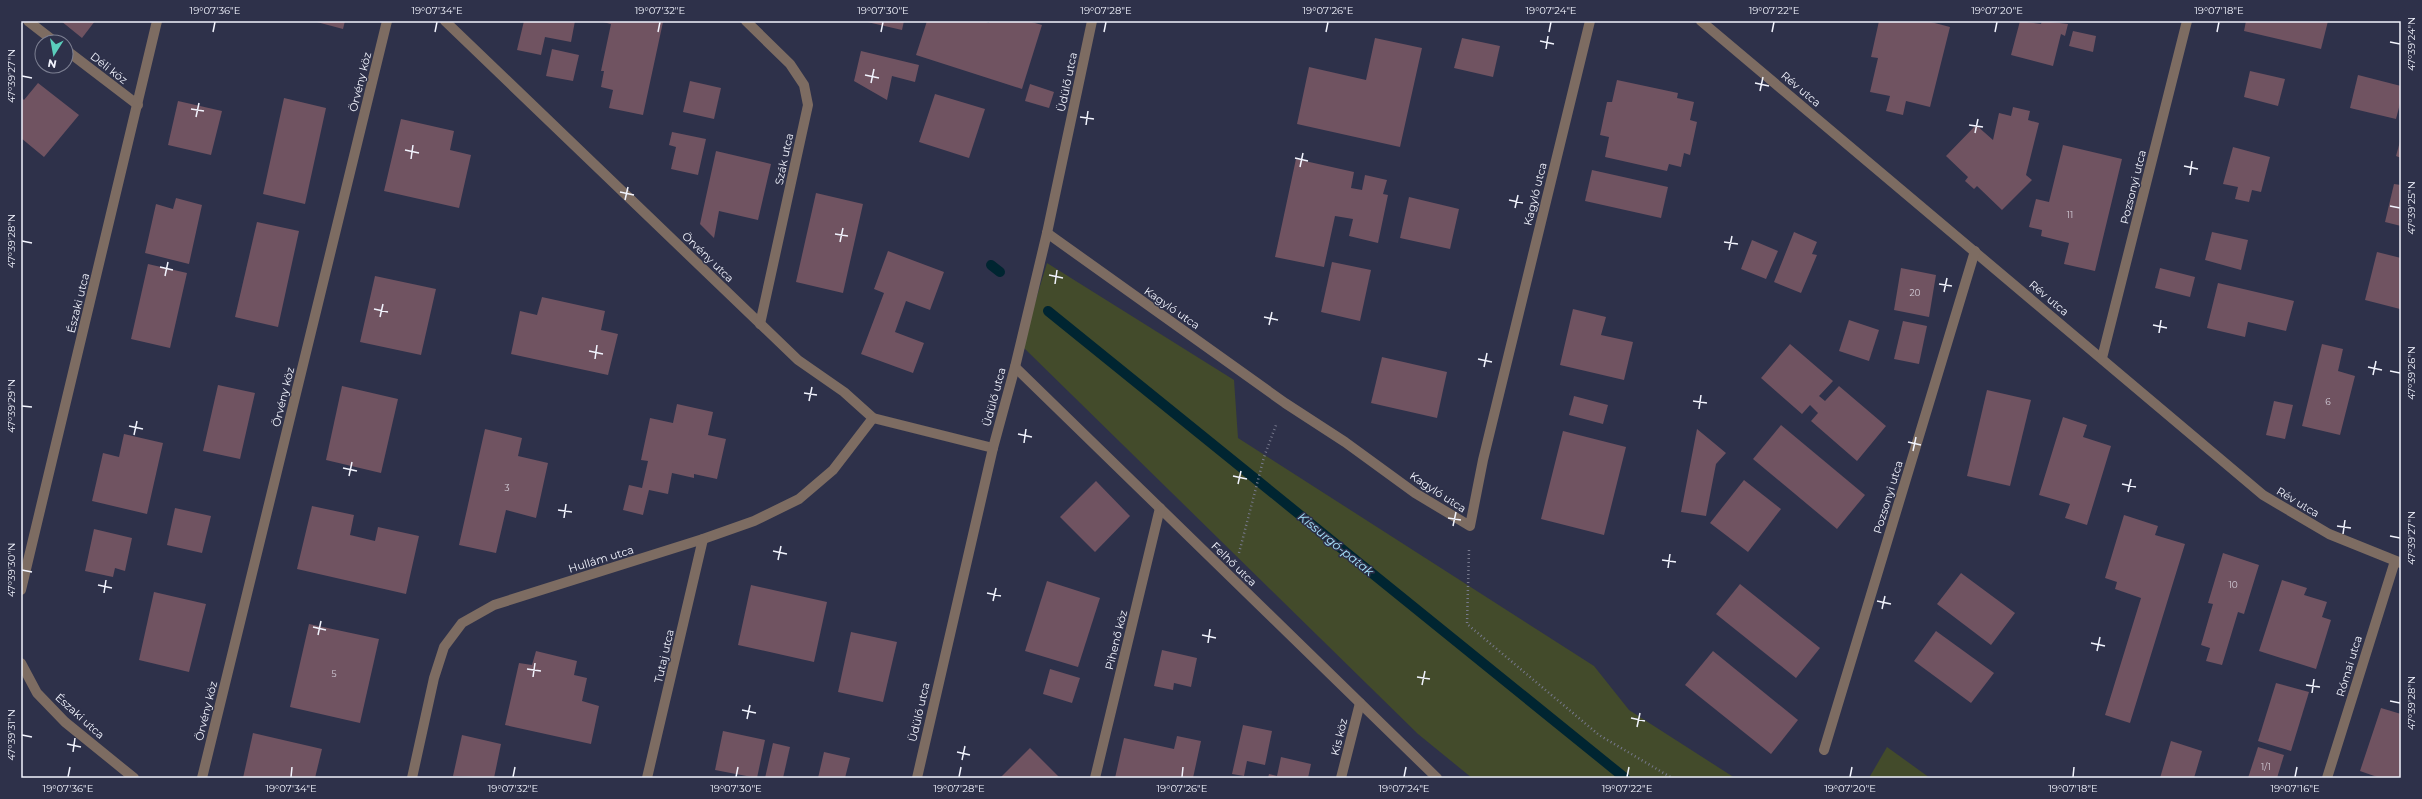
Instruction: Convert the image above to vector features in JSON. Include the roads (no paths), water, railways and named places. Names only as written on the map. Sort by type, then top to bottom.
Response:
[{"type":"street","points":[[28,21],[45,34]]},
{"type":"street","name":"Északi utca","points":[[21,590],[157,21]]},
{"type":"street","name":"Örvény köz","points":[[202,778],[387,21]]},
{"type":"street","name":"Örvény utca","points":[[444,21],[798,360],[844,392],[873,418],[993,448]]},
{"type":"street","name":"Szák utca","points":[[746,21],[790,64],[804,85],[808,105],[760,324]]},
{"type":"street","name":"Üdülő utca","points":[[917,778],[993,448],[1015,367],[1047,234],[1092,21]]},
{"type":"street","name":"Kagyló utca","points":[[1047,234],[1285,403],[1345,442],[1415,493],[1470,526],[1485,452],[1590,21]]},
{"type":"street","name":"Pozsonyi utca","points":[[2102,358],[2187,21]]},
{"type":"street","name":"Rév utca","points":[[1704,22],[2263,495],[2329,534],[2399,561]]},
{"type":"street","name":"Déli köz","points":[[74,56],[138,105]]},
{"type":"street","name":"Pozsonyi utca","points":[[1824,750],[1975,251]]},
{"type":"street","name":"Felhő utca","points":[[1015,367],[1436,778]]},
{"type":"street","name":"Hullám utca","points":[[412,778],[434,678],[444,647],[462,623],[494,605],[703,539],[754,521],[799,499],[833,470],[873,418]]},
{"type":"street","name":"Pihenő köz","points":[[1095,778],[1160,508]]},
{"type":"street","name":"Tutaj utca","points":[[647,778],[703,539]]},
{"type":"street","name":"Római utca","points":[[2327,778],[2399,561]]},
{"type":"street","name":"Északi utca","points":[[21,663],[37,693],[65,722],[134,778]]},
{"type":"street","name":"Kis köz","points":[[1341,778],[1360,703]]},
{"type":"waterway","points":[[991,265],[1000,272]]},
{"type":"waterway","name":"Kissurgó-patak","points":[[1048,311],[1625,778]]}]
